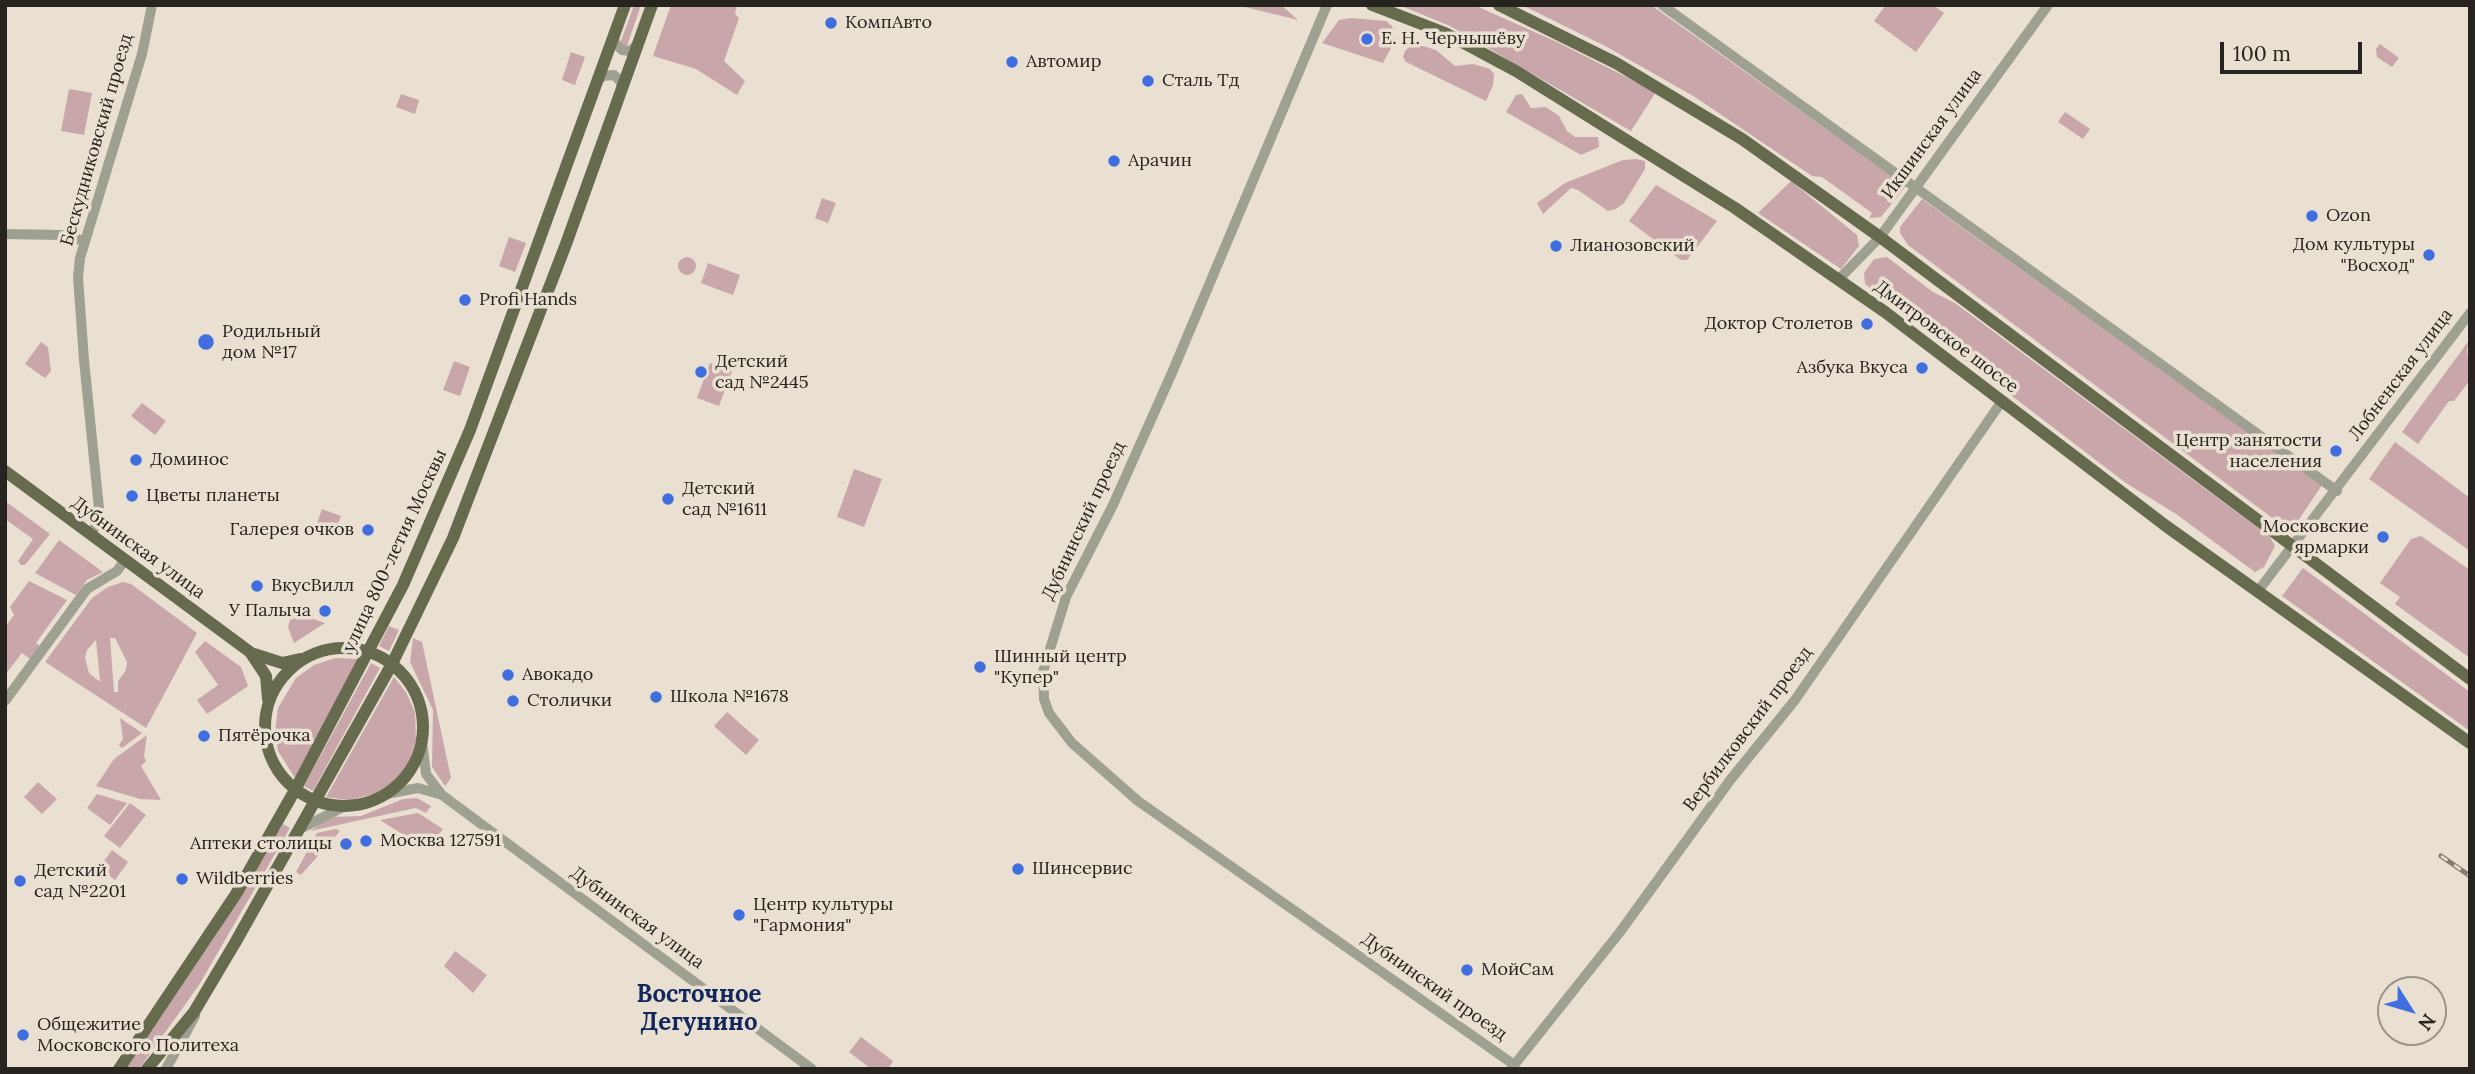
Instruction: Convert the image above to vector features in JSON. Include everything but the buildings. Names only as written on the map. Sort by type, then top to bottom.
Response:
[{"type":"main road","name":"улица 800-летия Москвы","points":[[141,1036],[236,894],[295,790],[369,652],[446,491],[625,5]]},
{"type":"main road","points":[[146,1069],[208,991],[393,664],[453,538],[652,5]]},
{"type":"main road","name":"Дмитровское шоссе","points":[[1372,5],[1445,33],[1538,84],[1725,201],[1839,279],[2258,591],[2470,743]]},
{"type":"main road","points":[[1499,5],[1657,86],[1742,139],[1880,237],[2470,679]]},
{"type":"main road","name":"Дубнинская улица","points":[[5,471],[250,652],[282,663],[331,648],[369,652]]},
{"type":"main road","name":"Дубнинская улица","points":[[250,652],[267,676],[265,734],[270,755],[280,774],[295,790]]},
{"type":"main road","points":[[295,790],[316,802],[345,807],[367,803],[386,794],[410,771],[422,741],[423,720],[418,699],[408,680],[393,664],[369,652]]},
{"type":"main road","points":[[267,706],[278,683],[305,657]]},
{"type":"main road","points":[[119,1069],[141,1036]]},
{"type":"street","name":"Бескудниковский проезд","points":[[91,534],[100,518],[78,277],[84,241],[139,66],[152,5]]},
{"type":"street","name":"Дубнинский проезд","points":[[1327,5],[1171,375],[1113,505],[1066,597],[1043,673],[1044,699],[1049,713],[1072,743],[1138,801],[1225,864],[1429,1002],[1512,1066]]},
{"type":"street","points":[[1662,5],[2337,491]]},
{"type":"street","name":"Икшинская улица","points":[[1839,279],[1880,237],[2048,5]]},
{"type":"street","points":[[614,36],[616,46],[622,50],[631,51],[638,44]]},
{"type":"street","points":[[597,81],[604,76],[614,75],[621,82],[622,89]]},
{"type":"street","points":[[5,234],[63,235],[84,241]]},
{"type":"street","name":"Лобненская улица","points":[[2258,591],[2337,491],[2470,313]]},
{"type":"street","name":"Вербилковский проезд","points":[[1512,1066],[1620,932],[1731,779],[1795,700],[2002,401]]},
{"type":"street","points":[[5,701],[87,589],[117,571],[125,560]]},
{"type":"street","name":"Дубнинская улица","points":[[422,741],[426,774],[442,795],[812,1069]]},
{"type":"street","name":"Дубнинская улица","points":[[386,794],[418,788],[442,795]]},
{"type":"street","points":[[300,829],[324,814],[345,807]]},
{"type":"street","points":[[166,1069],[208,991]]},
{"type":"street","name":"улица 800-летия Москвы","points":[[112,1069],[141,1036]]},
{"type":"shaded area","points":[[634,5],[641,5],[627,46],[620,44]]},
{"type":"shaded area","points":[[671,5],[737,5],[735,14],[739,18],[724,61],[745,81],[737,95],[696,69],[653,56]]},
{"type":"shaded area","points":[[1281,5],[1298,20],[1245,7]]},
{"type":"shaded area","points":[[1399,5],[1474,5],[1557,42],[1656,92],[1631,131],[1450,26]]},
{"type":"shaded area","points":[[1522,5],[1651,5],[1906,186],[1881,217],[1869,218],[1872,213],[1822,177],[1812,176],[1695,97],[1607,47]]},
{"type":"shaded area","points":[[1886,5],[1933,5],[1944,13],[1916,52],[1874,21]]},
{"type":"shaded area","points":[[1352,18],[1386,21],[1392,26],[1395,40],[1383,63],[1322,43],[1339,20]]},
{"type":"shaded area","points":[[1413,43],[1436,50],[1455,66],[1473,64],[1490,69],[1494,74],[1493,85],[1486,101],[1406,62],[1403,57],[1405,51]]},
{"type":"shaded area","points":[[2380,44],[2399,58],[2392,67],[2377,57],[2376,49]]},
{"type":"shaded area","points":[[571,52],[585,57],[575,85],[562,80]]},
{"type":"shaded area","points":[[69,89],[92,93],[84,135],[61,131]]},
{"type":"shaded area","points":[[401,94],[419,100],[415,114],[396,107]]},
{"type":"shaded area","points":[[1522,94],[1531,108],[1546,107],[1559,116],[1567,131],[1575,137],[1598,137],[1599,147],[1581,155],[1506,112],[1516,95]]},
{"type":"shaded area","points":[[2065,112],[2090,129],[2083,139],[2058,122]]},
{"type":"shaded area","points":[[1623,160],[1645,161],[1645,169],[1624,203],[1616,209],[1608,211],[1571,188],[1543,214],[1537,203],[1565,183]]},
{"type":"shaded area","points":[[1791,181],[1857,235],[1859,246],[1841,269],[1758,213]]},
{"type":"shaded area","points":[[1656,185],[1717,221],[1687,260],[1681,260],[1629,221]]},
{"type":"shaded area","points":[[822,198],[836,203],[828,223],[815,218]]},
{"type":"shaded area","points":[[1922,199],[2322,485],[2298,521],[2288,527],[2279,523],[1908,245],[1900,233],[1900,227]]},
{"type":"shaded area","points":[[509,237],[526,243],[515,272],[499,266]]},
{"type":"shaded area","points":[[687,257],[693,260],[696,266],[693,272],[687,275],[681,272],[678,266],[681,260]]},
{"type":"shaded area","points":[[1887,257],[1933,292],[1955,303],[2270,537],[2275,546],[2264,567],[2255,572],[2176,514],[2126,483],[1865,284],[1864,273],[1874,259]]},
{"type":"shaded area","points":[[708,263],[740,275],[733,295],[701,283]]},
{"type":"shaded area","points":[[2470,339],[2467,349],[2470,380],[2454,401],[2449,401],[2418,444],[2402,432]]},
{"type":"shaded area","points":[[41,342],[48,347],[51,371],[45,378],[25,364]]},
{"type":"shaded area","points":[[454,361],[470,367],[460,396],[443,390]]},
{"type":"shaded area","points":[[710,363],[732,371],[719,406],[697,398]]},
{"type":"shaded area","points":[[142,403],[166,421],[155,435],[131,416]]},
{"type":"shaded area","points":[[2395,442],[2470,498],[2470,551],[2369,479]]},
{"type":"shaded area","points":[[854,469],[882,479],[864,527],[837,517]]},
{"type":"shaded area","points":[[5,501],[50,534],[25,565],[18,561],[33,539],[5,519]]},
{"type":"shaded area","points":[[322,509],[341,516],[336,530],[317,523]]},
{"type":"shaded area","points":[[2421,536],[2470,570],[2470,658],[2395,604],[2400,597],[2380,583],[2411,539]]},
{"type":"shaded area","points":[[59,540],[103,572],[87,580],[76,595],[35,573]]},
{"type":"shaded area","points":[[2303,568],[2470,692],[2470,731],[2282,596]]},
{"type":"shaded area","points":[[29,581],[67,600],[36,643],[40,646],[30,659],[22,653],[5,675],[5,627],[14,615],[10,607]]},
{"type":"shaded area","points":[[123,582],[131,584],[197,633],[146,728],[45,662],[92,598],[108,587]],"holes":[[[110,638],[115,638],[127,662],[126,670],[118,681],[118,692],[114,692]],[[96,640],[100,681],[89,673],[85,658],[87,650]]]},
{"type":"shaded area","points":[[302,615],[325,623],[294,643],[288,627],[291,617],[300,620]]},
{"type":"shaded area","points":[[389,626],[399,630],[389,651],[379,646]]},
{"type":"shaded area","points":[[413,638],[422,642],[451,778],[445,786],[432,767],[433,710],[410,662]]},
{"type":"shaded area","points":[[205,641],[241,667],[248,686],[207,714],[197,700],[218,685],[195,652]]},
{"type":"shaded area","points":[[335,658],[358,659],[295,778],[278,751],[275,732],[278,708],[296,678],[314,665]]},
{"type":"shaded area","points":[[371,663],[380,668],[313,791],[304,786]]},
{"type":"shaded area","points":[[394,677],[406,692],[415,712],[416,741],[408,765],[396,781],[375,794],[349,800],[326,797]]},
{"type":"shaded area","points":[[727,712],[759,740],[746,755],[714,726]]},
{"type":"shaded area","points":[[120,718],[142,733],[122,748],[119,745],[123,739]]},
{"type":"shaded area","points":[[147,735],[144,756],[146,761],[141,766],[161,800],[140,799],[96,786],[114,759]]},
{"type":"shaded area","points":[[38,782],[57,799],[42,814],[24,797]]},
{"type":"shaded area","points":[[97,794],[127,803],[110,825],[87,808]]},
{"type":"shaded area","points":[[417,798],[431,806],[426,813],[416,808],[310,831],[331,817],[361,816],[403,799]]},
{"type":"shaded area","points":[[130,803],[146,815],[120,848],[104,836]]},
{"type":"shaded area","points":[[418,813],[443,829],[427,850],[380,820]]},
{"type":"shaded area","points":[[283,824],[290,828],[199,985],[139,1069],[126,1069],[218,932]]},
{"type":"shaded area","points":[[336,829],[340,831],[301,875],[296,872],[317,833]]},
{"type":"shaded area","points":[[112,850],[128,862],[115,880],[99,868]]},
{"type":"shaded area","points":[[455,951],[487,975],[473,993],[444,966]]},
{"type":"shaded area","points":[[861,1037],[893,1061],[888,1069],[871,1069],[849,1052]]},
{"type":"railway","points":[[2441,856],[2470,876]]},
{"type":"place","name":"КомпАвто","points":[[831,23]]},
{"type":"place","name":"Е. Н. Чернышёву","points":[[1367,39]]},
{"type":"place","name":"Автомир","points":[[1012,62]]},
{"type":"place","name":"Сталь Тд","points":[[1148,81]]},
{"type":"place","name":"Арачин","points":[[1114,161]]},
{"type":"place","name":"Ozon","points":[[2312,216]]},
{"type":"place","name":"Лианозовский","points":[[1556,246]]},
{"type":"place","name":"Дом культуры \"Восход\"","points":[[2429,255]]},
{"type":"place","name":"Profi Hands","points":[[465,300]]},
{"type":"place","name":"Доктор Столетов","points":[[1867,324]]},
{"type":"place","name":"Родильный дом №17","points":[[206,342]]},
{"type":"place","name":"Азбука Вкуса","points":[[1922,368]]},
{"type":"place","name":"Детский сад №2445","points":[[701,372]]},
{"type":"place","name":"Центр занятости населения","points":[[2336,451]]},
{"type":"place","name":"Доминос","points":[[136,460]]},
{"type":"place","name":"Цветы планеты","points":[[132,496]]},
{"type":"place","name":"Детский сад №1611","points":[[668,499]]},
{"type":"place","name":"Галерея очков","points":[[368,530]]},
{"type":"place","name":"Московские ярмарки","points":[[2383,537]]},
{"type":"place","name":"ВкусВилл","points":[[257,586]]},
{"type":"place","name":"У Палыча","points":[[325,611]]},
{"type":"place","name":"Шинный центр \"Купер\"","points":[[980,667]]},
{"type":"place","name":"Авокадо","points":[[508,675]]},
{"type":"place","name":"Школа №1678","points":[[656,697]]},
{"type":"place","name":"Столички","points":[[513,701]]},
{"type":"place","name":"Пятёрочка","points":[[204,736]]},
{"type":"place","name":"Москва 127591","points":[[366,841]]},
{"type":"place","name":"Аптеки столицы","points":[[346,844]]},
{"type":"place","name":"Шинсервис","points":[[1018,869]]},
{"type":"place","name":"Wildberries","points":[[182,879]]},
{"type":"place","name":"Детский сад №2201","points":[[20,881]]},
{"type":"place","name":"Центр культуры \"Гармония\"","points":[[739,915]]},
{"type":"place","name":"МойСам","points":[[1467,970]]},
{"type":"place","name":"Общежитие Московского Политеха","points":[[23,1035]]},
{"type":"district","name":"Восточное Дегунино","points":[[699,1009]]}]
